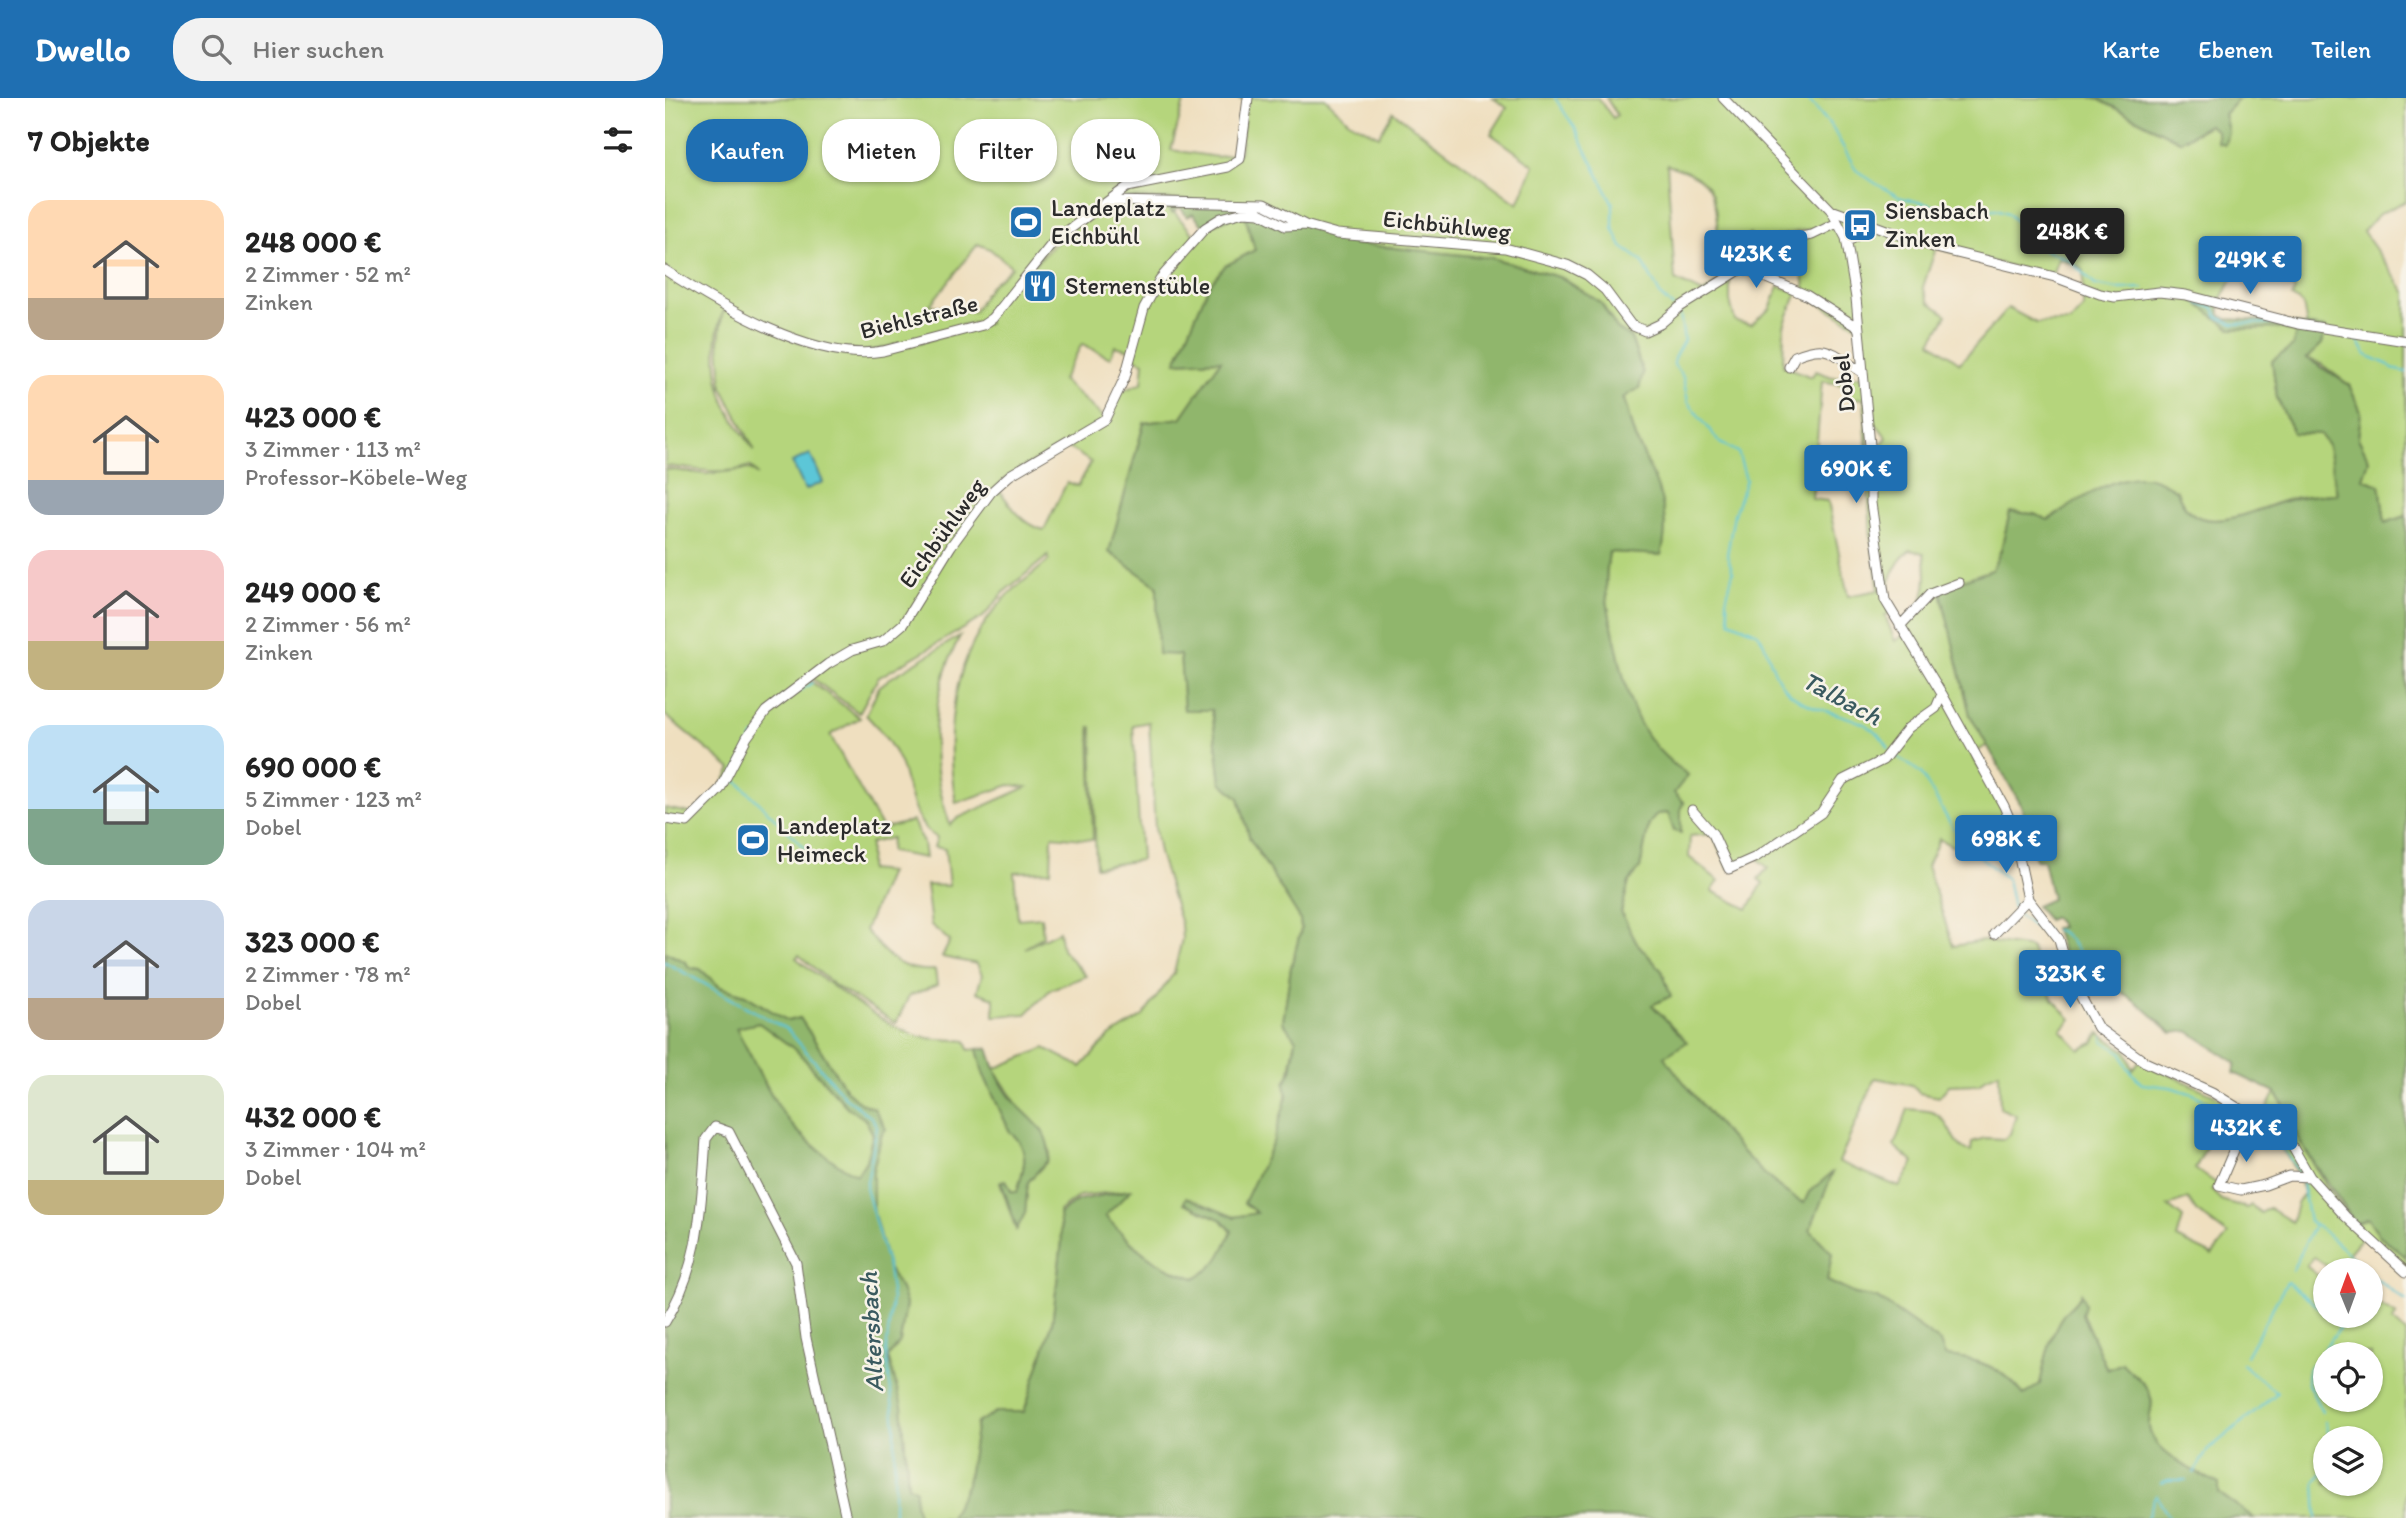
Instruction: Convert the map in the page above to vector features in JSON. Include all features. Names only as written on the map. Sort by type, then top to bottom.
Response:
[{"type":"street","name":"Biehlstraße","points":[[665,270],[727,308],[834,351],[867,354],[988,322],[1055,240],[1127,187],[1228,167],[1240,159],[1248,98]]},
{"type":"street","points":[[1723,98],[1831,210],[1935,248],[2055,277],[2115,297],[2159,292],[2186,295],[2298,324],[2406,341]]},
{"type":"street","points":[[1108,201],[1255,203],[1289,214],[1305,225]]},
{"type":"street","name":"Dobel","points":[[1831,210],[1846,238],[1871,456],[1871,503],[1882,590],[1888,610],[1943,694],[2004,806],[2012,825],[2028,899],[2053,930],[2069,975],[2091,1020],[2103,1033],[2157,1069],[2212,1092],[2247,1121],[2288,1139],[2305,1178],[2406,1272]]},
{"type":"street","name":"Eichbühlweg","points":[[665,819],[687,822],[720,789],[747,737],[774,704],[828,664],[852,650],[883,641],[903,624],[951,546],[991,492],[1010,475],[1091,430],[1105,419],[1125,377],[1144,308],[1160,279],[1205,228],[1221,218],[1244,212],[1260,213],[1285,226],[1305,225],[1337,234],[1504,248],[1567,265],[1605,290],[1631,326],[1651,330],[1743,268],[1754,250],[1765,243],[1812,235],[1836,223]]},
{"type":"street","points":[[1285,226],[1289,214]]},
{"type":"street","points":[[1846,238],[1852,239],[1859,233],[1860,220]]},
{"type":"street","points":[[1743,268],[1806,295],[1857,327]]},
{"type":"street","points":[[1789,367],[1794,356],[1822,348],[1835,352],[1862,372]]},
{"type":"street","points":[[1900,626],[1930,594],[1959,583]]},
{"type":"street","points":[[1692,810],[1713,834],[1729,869],[1756,857],[1821,813],[1843,780],[1891,751],[1908,728],[1936,708],[1943,694]]},
{"type":"street","points":[[1936,708],[1951,712]]},
{"type":"street","points":[[1994,934],[2028,899]]},
{"type":"street","points":[[2247,1121],[2219,1185],[2241,1190],[2289,1176],[2305,1178]]},
{"type":"street","points":[[665,1322],[692,1266],[699,1233],[706,1139],[715,1127],[722,1128],[729,1132],[745,1160],[796,1263],[808,1350],[846,1518]]},
{"type":"green space","points":[[665,98],[1185,98],[1171,150],[1217,157],[1240,153],[1246,101],[1237,98],[1325,98],[1350,122],[1379,136],[1393,112],[1518,204],[1534,165],[1491,134],[1507,108],[1493,98],[1598,98],[1613,118],[1617,115],[1606,98],[2096,98],[2180,141],[2209,125],[2217,131],[2217,142],[2225,144],[2228,131],[2224,114],[2239,98],[2406,98],[2406,201],[2379,214],[2363,231],[2406,293],[2406,516],[2385,523],[2380,485],[2363,479],[2369,460],[2358,438],[2361,412],[2349,385],[2321,364],[2306,358],[2322,344],[2325,329],[2307,326],[2303,304],[2292,297],[2295,289],[2215,248],[2206,265],[2234,276],[2220,302],[2187,297],[2211,311],[2231,329],[2282,328],[2296,333],[2293,346],[2272,361],[2277,398],[2293,433],[2320,434],[2329,446],[2337,494],[2295,498],[2242,515],[2210,520],[2197,516],[2185,507],[2177,490],[2142,477],[2112,483],[2047,520],[2034,514],[2010,512],[2001,550],[1992,570],[1940,588],[1970,715],[1987,745],[1972,755],[2003,810],[2013,844],[1965,853],[1939,839],[1927,866],[1953,946],[1983,941],[2031,948],[2052,998],[2071,1019],[2061,1030],[2080,1050],[2093,1043],[2099,1033],[2126,1051],[2133,1070],[2139,1061],[2215,1095],[2242,1115],[2244,1127],[2221,1114],[2212,1132],[2208,1131],[2204,1141],[2208,1143],[2195,1169],[2219,1185],[2211,1190],[2221,1200],[2247,1208],[2251,1205],[2261,1213],[2269,1208],[2292,1222],[2297,1204],[2304,1193],[2296,1172],[2277,1144],[2259,1132],[2247,1129],[2250,1121],[2260,1122],[2275,1092],[2300,1142],[2341,1206],[2356,1224],[2368,1218],[2378,1234],[2406,1257],[2406,1270],[2365,1234],[2348,1254],[2352,1258],[2314,1257],[2306,1266],[2313,1272],[2313,1328],[2383,1328],[2383,1307],[2397,1315],[2392,1321],[2406,1333],[2406,1518],[2254,1518],[2219,1493],[2218,1484],[2177,1462],[2158,1445],[2149,1427],[2152,1405],[2148,1390],[2122,1363],[2108,1371],[2082,1314],[2085,1305],[2081,1294],[2063,1315],[2055,1330],[2040,1384],[2024,1395],[2008,1378],[1989,1366],[1969,1359],[1945,1356],[1939,1342],[1877,1298],[1855,1294],[1827,1281],[1832,1253],[1810,1230],[1832,1173],[1809,1192],[1804,1203],[1786,1192],[1748,1158],[1663,1057],[1686,1042],[1652,1005],[1670,996],[1662,971],[1636,942],[1621,913],[1629,882],[1640,868],[1649,824],[1657,814],[1668,813],[1674,831],[1681,833],[1681,807],[1684,803],[1673,793],[1688,775],[1658,749],[1639,722],[1627,691],[1609,614],[1606,581],[1609,552],[1661,555],[1665,524],[1660,495],[1634,434],[1623,397],[1639,388],[1643,373],[1631,338],[1617,329],[1601,303],[1562,278],[1492,258],[1356,244],[1305,228],[1282,210],[1265,203],[1127,198],[1119,200],[1164,201],[1196,237],[1221,218],[1244,212],[1255,250],[1225,266],[1209,285],[1176,362],[1222,360],[1181,418],[1144,423],[1109,552],[1157,586],[1158,653],[1180,655],[1184,710],[1212,710],[1221,782],[1239,798],[1250,839],[1300,919],[1301,930],[1291,967],[1283,1022],[1296,1040],[1280,1124],[1245,1203],[1258,1213],[1234,1217],[1186,1198],[1184,1203],[1222,1220],[1232,1232],[1222,1254],[1210,1269],[1195,1278],[1181,1274],[1156,1262],[1115,1227],[1104,1216],[1130,1190],[1079,1196],[1059,1211],[1062,1241],[1052,1324],[1024,1412],[996,1412],[977,1423],[967,1484],[950,1518],[919,1518],[915,1505],[915,1490],[908,1485],[902,1406],[888,1357],[900,1342],[906,1304],[901,1289],[888,1268],[873,1210],[873,1170],[885,1129],[874,1108],[860,1103],[847,1091],[800,1018],[788,1021],[745,995],[720,987],[700,969],[690,968],[684,961],[665,952],[665,808],[694,814],[720,789],[731,769],[665,715],[665,469],[706,474],[750,469],[758,475],[750,466],[718,471],[665,466]],"holes":[[[1667,165],[1685,171],[1706,184],[1713,197],[1717,220],[1720,282],[1703,293],[1675,280]],[[1099,206],[1078,222],[1031,267],[1061,233],[1085,214]],[[1810,229],[1812,235],[1798,238],[1806,295],[1857,326],[1863,376],[1832,377],[1816,371],[1811,377],[1783,365],[1784,326],[1797,292],[1779,286],[1770,309],[1751,325],[1735,321],[1730,301],[1730,276],[1745,264],[1731,250],[1749,234],[1757,241]],[[978,244],[990,249],[1012,267],[990,286],[974,312],[930,305]],[[1936,248],[2052,276],[2058,258],[2079,266],[2083,271],[2083,308],[2070,322],[2036,323],[2008,308],[1960,363],[1931,342],[1947,315],[1929,302],[1923,287]],[[727,306],[796,337],[833,349],[869,351],[963,325],[989,323],[883,353],[849,355],[806,345],[727,308],[722,315]],[[722,316],[719,342],[722,387],[755,451],[722,396],[716,345]],[[1082,344],[1110,358],[1115,346],[1130,350],[1130,357],[1144,362],[1142,383],[1119,392],[1105,419],[1062,380]],[[1822,381],[1849,386],[1849,399],[1864,398],[1871,539],[1879,590],[1848,596],[1828,501],[1812,499]],[[1877,425],[1887,438],[1872,454],[1868,450],[1869,427]],[[1064,445],[1091,462],[1078,486],[1067,482],[1044,530],[1023,519],[997,487],[1010,475]],[[1910,550],[1924,553],[1924,595],[1909,622],[1900,629],[1904,635],[1895,641],[1885,615],[1891,613],[1888,606],[1888,588],[1894,570]],[[1048,556],[1049,560],[1005,598],[973,643],[963,668],[952,721],[952,776],[956,803],[1010,785],[1027,787],[958,818],[950,825],[938,778],[935,730],[942,682],[960,636],[879,687],[866,715],[886,738],[898,758],[917,816],[937,838],[934,847],[945,849],[949,886],[926,885],[931,925],[950,941],[942,957],[977,964],[982,975],[977,992],[994,998],[994,1016],[1026,1014],[1051,989],[1086,976],[1062,949],[1059,931],[1025,948],[1043,936],[1041,917],[1018,919],[1014,872],[1051,871],[1052,836],[1093,840],[1090,727],[1096,867],[1141,860],[1133,725],[1149,722],[1155,829],[1159,853],[1181,924],[1182,939],[1174,973],[1143,1016],[1109,1037],[1081,1067],[1045,1048],[994,1069],[1022,1112],[1041,1128],[1050,1151],[1048,1160],[1028,1182],[1025,1213],[1016,1230],[1000,1182],[1006,1180],[1011,1191],[1017,1192],[1024,1152],[1022,1145],[1010,1132],[983,1073],[977,1049],[969,1050],[966,1041],[922,1037],[893,1025],[840,991],[796,958],[799,955],[834,985],[896,1023],[909,996],[937,985],[935,970],[903,965],[887,955],[865,930],[889,872],[869,870],[870,843],[891,838],[890,852],[925,858],[923,843],[913,821],[882,829],[830,735],[860,718],[808,679],[822,669],[812,678],[859,713],[878,678],[983,617],[1006,590]],[[1713,834],[1729,869],[1756,857],[1768,868],[1758,879],[1763,883],[1748,909],[1712,891],[1719,881],[1689,857],[1690,836]],[[1999,1072],[2000,1108],[2016,1115],[2010,1134],[2004,1139],[1985,1138],[1972,1142],[1971,1151],[1964,1149],[1939,1116],[1929,1111],[1908,1109],[1894,1146],[1914,1163],[1899,1187],[1839,1162],[1875,1078],[1912,1085],[1919,1093],[1939,1097],[1949,1085],[1979,1084]],[[2188,1199],[2196,1211],[2228,1235],[2212,1255],[2177,1238],[2183,1218],[2168,1206]]]},
{"type":"green space","points":[[2096,98],[2239,98],[2224,114],[2228,131],[2225,144],[2217,142],[2217,131],[2209,125],[2180,141]]},
{"type":"green space","points":[[1164,201],[1264,204],[1356,244],[1492,258],[1562,278],[1601,303],[1617,329],[1631,338],[1643,373],[1639,388],[1623,398],[1634,435],[1660,495],[1665,524],[1664,539],[1661,555],[1609,552],[1607,604],[1627,690],[1639,722],[1658,750],[1688,775],[1674,793],[1684,803],[1681,807],[1681,833],[1674,831],[1668,813],[1657,814],[1649,824],[1640,868],[1629,882],[1621,912],[1636,942],[1662,971],[1671,996],[1652,1005],[1687,1042],[1664,1057],[1729,1138],[1786,1192],[1804,1203],[1809,1192],[1833,1172],[1810,1230],[1832,1253],[1827,1281],[1855,1294],[1877,1298],[1940,1342],[1945,1356],[1969,1359],[1989,1366],[2008,1378],[2024,1395],[2040,1384],[2055,1329],[2081,1293],[2085,1305],[2082,1314],[2107,1370],[2122,1363],[2148,1390],[2152,1405],[2149,1427],[2158,1445],[2178,1462],[2219,1484],[2219,1493],[2254,1518],[950,1518],[967,1484],[977,1423],[996,1412],[1024,1412],[1052,1324],[1062,1241],[1059,1214],[1078,1200],[1131,1190],[1105,1216],[1145,1255],[1181,1274],[1195,1278],[1218,1259],[1232,1231],[1222,1220],[1184,1203],[1186,1197],[1234,1217],[1257,1213],[1244,1203],[1273,1142],[1287,1096],[1285,1083],[1291,1071],[1296,1040],[1283,1022],[1291,967],[1301,930],[1300,919],[1250,839],[1239,798],[1221,782],[1212,710],[1184,710],[1180,655],[1158,654],[1157,586],[1109,552],[1144,423],[1181,418],[1221,360],[1176,362],[1209,285],[1225,266],[1255,250],[1244,212],[1205,228],[1193,214],[1187,217],[1180,207],[1172,213]]},
{"type":"green space","points":[[2186,295],[2220,302],[2220,315],[2227,319],[2326,328],[2322,344],[2307,358],[2349,385],[2361,412],[2358,438],[2369,460],[2363,479],[2380,485],[2385,523],[2406,516],[2406,1257],[2378,1234],[2368,1218],[2356,1224],[2300,1142],[2282,1101],[2275,1092],[2234,1073],[2236,1063],[2188,1031],[2172,1033],[2125,994],[2090,983],[2084,967],[2070,974],[2054,928],[2061,927],[2054,917],[2048,920],[2036,906],[2052,899],[2043,860],[2036,860],[2021,805],[1970,715],[1940,588],[1992,570],[2001,550],[2010,512],[2034,514],[2048,520],[2093,492],[2117,481],[2147,477],[2156,480],[2177,491],[2185,507],[2197,516],[2210,520],[2242,515],[2301,497],[2337,494],[2328,446],[2320,434],[2293,433],[2277,398],[2272,361],[2293,346],[2296,333],[2282,328],[2231,329]]},
{"type":"green space","points":[[665,952],[684,961],[690,968],[700,969],[720,987],[745,995],[788,1021],[800,1018],[847,1091],[860,1103],[874,1108],[886,1129],[882,1133],[873,1170],[873,1210],[888,1268],[901,1289],[906,1304],[900,1342],[888,1357],[902,1406],[908,1485],[916,1490],[915,1505],[919,1518],[665,1518]],"holes":[[[759,1023],[797,1051],[847,1107],[865,1119],[873,1134],[866,1161],[857,1175],[812,1145],[796,1129],[771,1095],[736,1028]]]},
{"type":"green space","points":[[759,1023],[797,1051],[847,1107],[865,1119],[873,1134],[866,1161],[857,1175],[836,1165],[786,1121],[735,1027]]},
{"type":"green space","points":[[988,1048],[1004,1089],[1042,1131],[1048,1149],[1048,1160],[1028,1182],[1025,1213],[1017,1229],[1001,1181],[1006,1180],[1011,1191],[1017,1192],[1024,1167],[1024,1152],[1010,1132],[983,1073],[977,1049]]},
{"type":"water","points":[[810,454],[823,482],[805,490],[792,462]]},
{"type":"waterway","name":"Talbach","points":[[1555,98],[1575,128],[1613,204],[1613,228],[1622,247],[1642,261],[1661,296],[1673,307]]},
{"type":"waterway","points":[[1807,98],[1832,127],[1856,170],[1899,197],[1959,212],[1996,209],[2008,213],[2042,249],[2068,259],[2095,285],[2117,289],[2143,288]]},
{"type":"waterway","points":[[2197,303],[2214,308],[2218,317],[2233,324],[2274,323],[2306,332],[2329,333]]},
{"type":"waterway","name":"Talbach","points":[[1680,314],[1684,340],[1674,358],[1674,365],[1683,377],[1688,402],[1720,443],[1738,452],[1746,480],[1734,514],[1727,555],[1733,572],[1726,600],[1730,621],[1758,633],[1775,673],[1791,694],[1816,708],[1870,727],[1881,736],[1889,749]]},
{"type":"waterway","points":[[2338,334],[2358,340],[2366,355],[2392,369],[2406,372]]},
{"type":"waterway","points":[[798,692],[812,683]]},
{"type":"waterway","points":[[732,780],[754,735]]},
{"type":"waterway","name":"Talbach","points":[[1892,753],[1921,773],[1950,823],[1967,846],[2007,879],[2013,908]]},
{"type":"waterway","points":[[726,785],[732,780],[738,782],[810,853]]},
{"type":"waterway","name":"Talbach","points":[[2018,915],[2037,929],[2046,930]]},
{"type":"waterway","name":"Talbach","points":[[2055,930],[2067,937],[2082,960],[2087,976],[2088,999],[2104,1028]]},
{"type":"waterway","name":"Altersbach","points":[[665,962],[788,1030],[845,1097],[872,1118],[877,1127],[866,1188],[888,1268],[892,1299],[886,1352],[895,1425],[894,1518]]},
{"type":"waterway","name":"Talbach","points":[[2103,1037],[2103,1041],[2122,1053],[2127,1067],[2142,1084],[2170,1087],[2193,1094],[2242,1121]]},
{"type":"waterway","name":"Talbach","points":[[2250,1125],[2279,1145],[2299,1173]]},
{"type":"waterway","name":"Talbach","points":[[2302,1182],[2309,1222],[2318,1226],[2353,1258]]},
{"type":"waterway","points":[[2292,1271],[2314,1225]]},
{"type":"waterway","points":[[2246,1356],[2287,1282],[2313,1303]]},
{"type":"waterway","name":"Talbach","points":[[2383,1284],[2406,1301]]},
{"type":"waterway","points":[[2329,1342],[2340,1328]]},
{"type":"waterway","points":[[2313,1363],[2308,1370],[2307,1382],[2313,1394]]},
{"type":"waterway","points":[[2194,1473],[2207,1451],[2277,1393],[2242,1364]]},
{"type":"waterway","points":[[2325,1422],[2326,1426]]},
{"type":"waterway","points":[[2162,1483],[2168,1480],[2186,1480]]},
{"type":"waterway","points":[[2156,1495],[2169,1518]]},
{"type":"waterway","points":[[2147,1518],[2155,1496]]},
{"type":"waterway","points":[[2316,1496],[2317,1518]]},
{"type":"place","name":"Landeplatz Eichbühl","points":[[1026,222]]},
{"type":"place","name":"Siensbach Zinken","points":[[1860,225]]},
{"type":"place","name":"Sternenstüble","points":[[1040,286]]},
{"type":"place","name":"Landeplatz Heimeck","points":[[753,840]]}]
